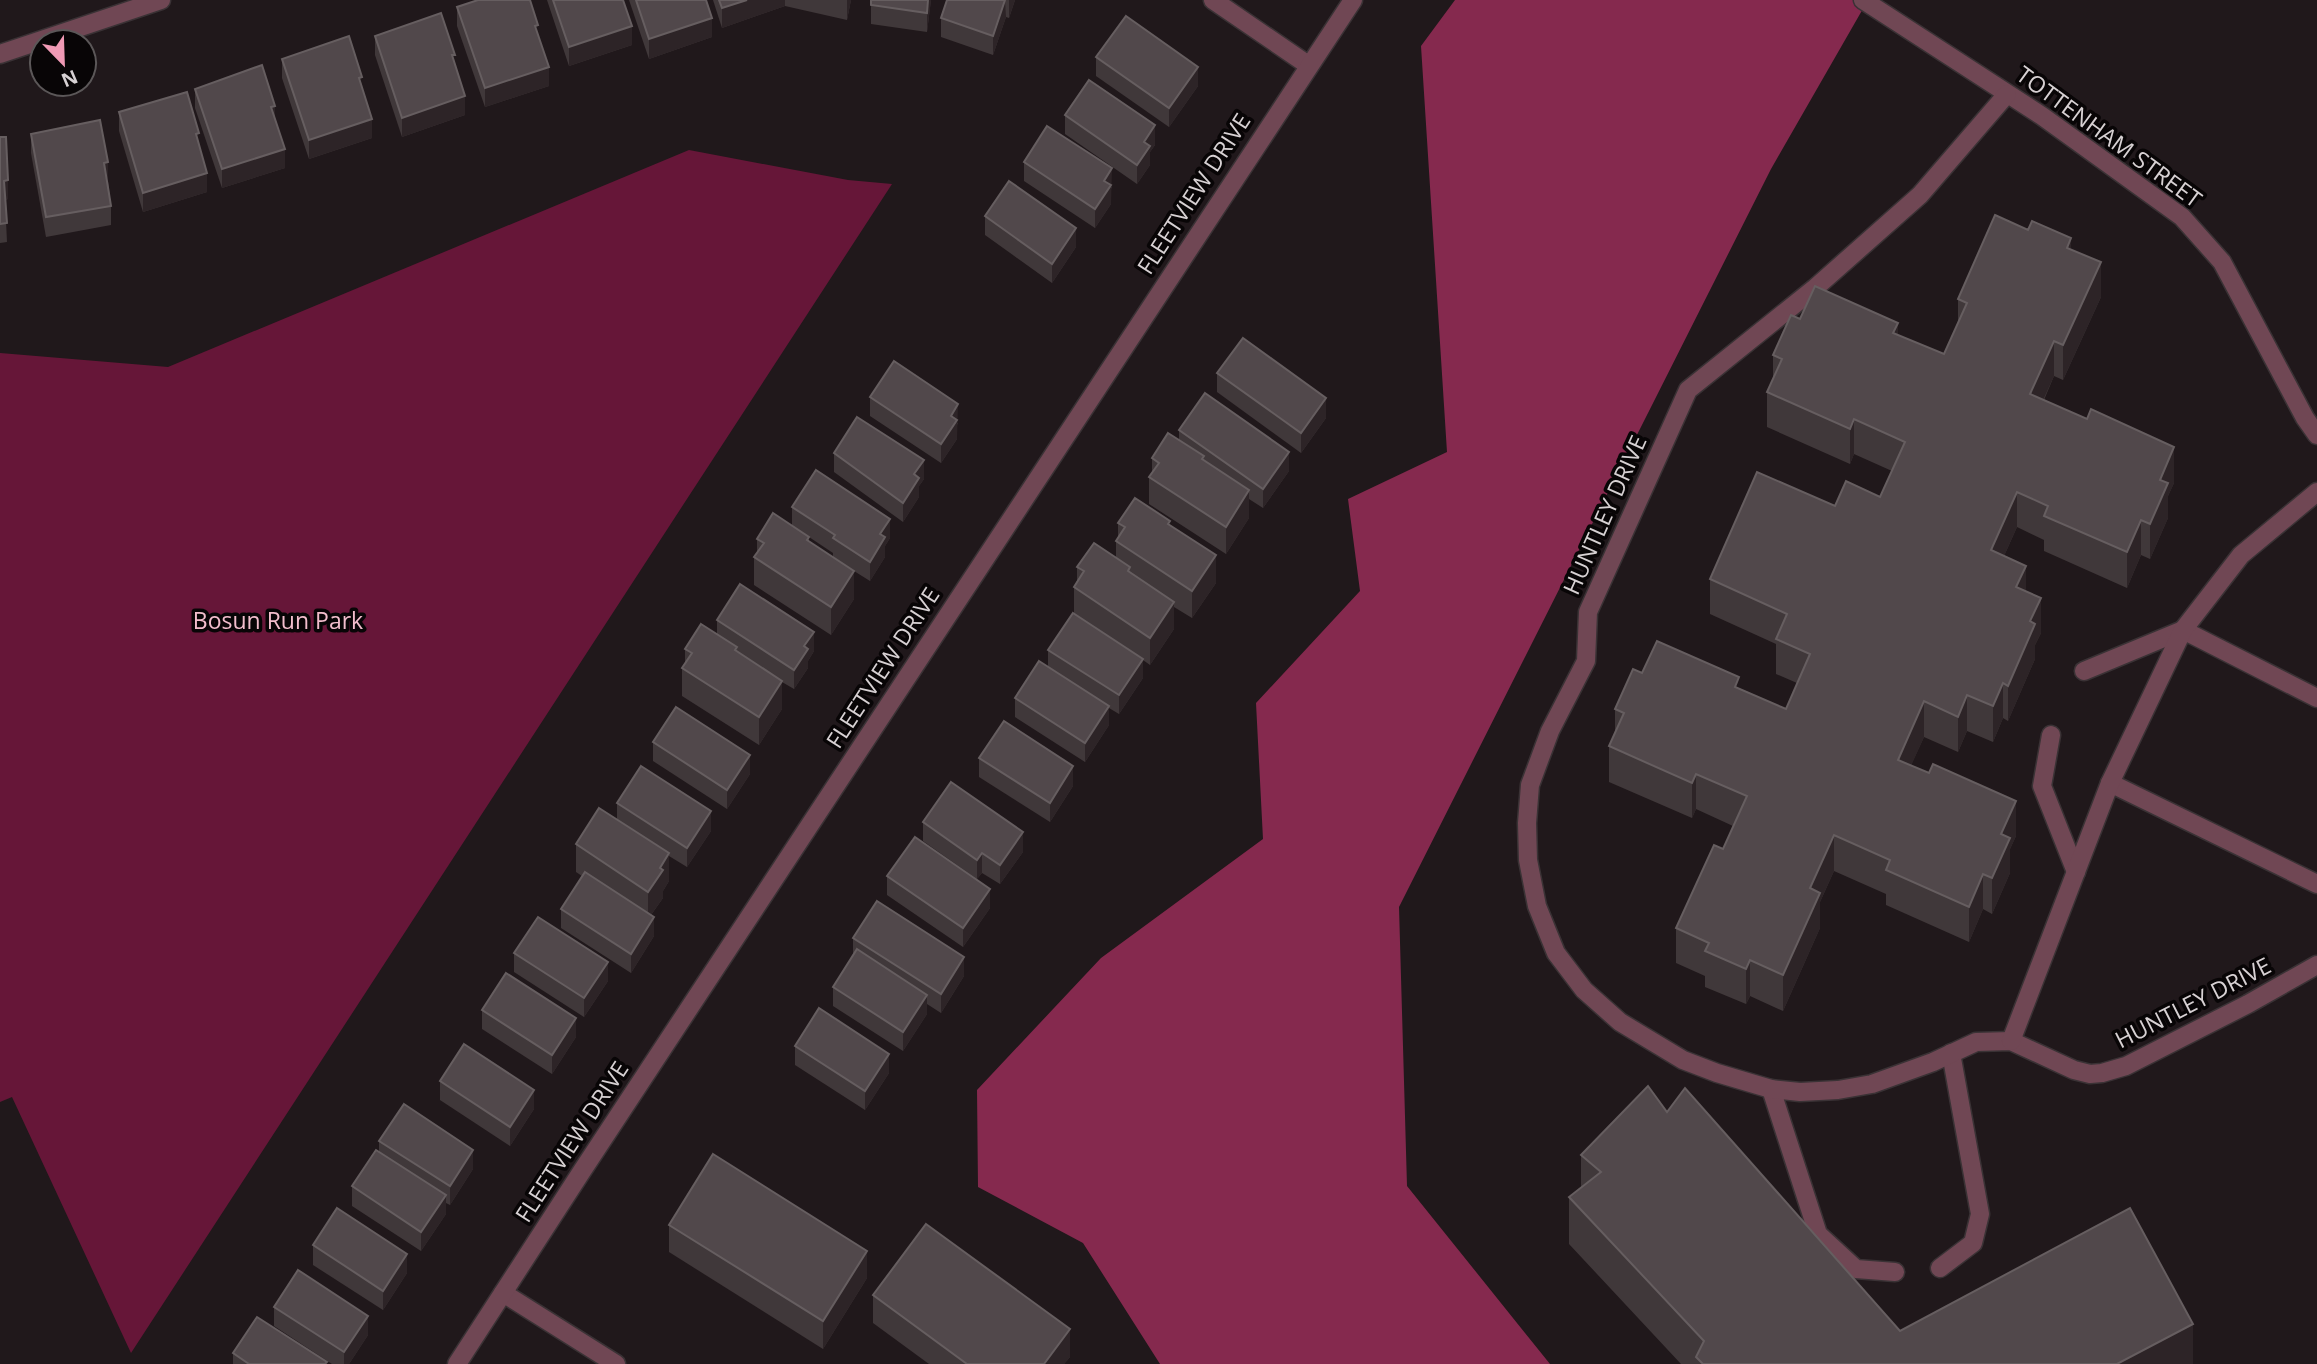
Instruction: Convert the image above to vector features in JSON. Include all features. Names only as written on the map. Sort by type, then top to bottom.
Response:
[{"type":"street","points":[[0,54],[161,0]]},
{"type":"street","points":[[1213,0],[1308,65]]},
{"type":"street","name":"FLEETVIEW DRIVE","points":[[457,1364],[1353,0]]},
{"type":"street","name":"TOTTENHAM STREET","points":[[1863,0],[2007,93],[2182,217],[2205,242],[2235,285],[2293,396],[2317,435]]},
{"type":"street","name":"HUNTLEY DRIVE","points":[[2007,93],[1920,195],[1815,288],[1688,390],[1588,612],[1586,662],[1550,731],[1530,785],[1528,860],[1536,906],[1556,953],[1584,990],[1620,1022],[1683,1060],[1771,1089],[1800,1092],[1838,1090],[1872,1084],[1976,1042],[2011,1041],[2074,1070],[2102,1073],[2126,1066],[2317,965]]},
{"type":"street","points":[[2011,1041],[2110,783],[2183,630],[2242,555],[2317,492]]},
{"type":"street","points":[[2084,671],[2183,630],[2317,698]]},
{"type":"street","points":[[2051,735],[2042,786],[2076,872]]},
{"type":"street","points":[[2110,783],[2317,884]]},
{"type":"street","points":[[1940,1268],[1973,1243],[1980,1214],[1951,1053]]},
{"type":"street","points":[[1771,1089],[1818,1234],[1856,1269],[1895,1272]]},
{"type":"street","points":[[503,1293],[616,1364]]},
{"type":"green space","name":"Bosun Run Park","points":[[689,150],[848,180],[892,184],[131,1353],[12,1097],[0,1102],[0,353],[168,367]]},
{"type":"shaded area","points":[[1455,0],[1868,0],[1771,169],[1399,907],[1407,1186],[1550,1364],[1160,1364],[1083,1243],[978,1187],[977,1090],[1101,958],[1263,839],[1256,703],[1360,591],[1348,499],[1447,452],[1421,46]]},
{"type":"building","points":[[478,0],[530,0],[538,25],[535,26],[549,67],[485,88],[457,7]]},
{"type":"building","points":[[553,0],[623,0],[632,26],[569,47]]},
{"type":"building","points":[[636,0],[706,0],[712,18],[649,39]]},
{"type":"building","points":[[719,0],[747,0],[722,8]]},
{"type":"building","points":[[871,0],[928,0],[927,13],[871,5]]},
{"type":"building","points":[[947,0],[1005,0],[993,36],[941,18]]},
{"type":"building","points":[[441,13],[465,96],[402,118],[375,36]]},
{"type":"building","points":[[1126,16],[1198,67],[1169,108],[1096,57]]},
{"type":"building","points":[[349,36],[372,119],[309,140],[282,59]]},
{"type":"building","points":[[262,65],[275,106],[271,107],[285,149],[222,169],[195,89]]},
{"type":"building","points":[[1089,80],[1155,125],[1144,142],[1150,146],[1137,165],[1065,115]]},
{"type":"building","points":[[187,92],[207,173],[143,193],[119,112]]},
{"type":"building","points":[[100,120],[108,162],[104,163],[111,206],[46,217],[31,134]]},
{"type":"building","points":[[1047,126],[1112,168],[1104,181],[1111,185],[1095,209],[1024,162]]},
{"type":"building","points":[[0,137],[6,137],[8,180],[4,181],[7,223],[0,224]]},
{"type":"building","points":[[1009,181],[1076,228],[1052,264],[985,216]]},
{"type":"building","points":[[1995,215],[2028,230],[2032,221],[2071,238],[2067,248],[2101,262],[2063,345],[2054,341],[2030,394],[2087,419],[2091,409],[2174,447],[2160,480],[2168,483],[2150,524],[2141,520],[2127,552],[2044,516],[2048,506],[2017,492],[1991,550],[2026,566],[2016,587],[2041,598],[2030,621],[2035,624],[2008,686],[2003,683],[1993,706],[1967,695],[1958,717],[1924,701],[1898,760],[1929,773],[1933,764],[2016,801],[2001,834],[2010,838],[1992,878],[1983,874],[1969,907],[1886,870],[1890,860],[1834,835],[1810,888],[1820,893],[1783,975],[1750,960],[1746,969],[1705,951],[1709,943],[1676,928],[1714,845],[1723,849],[1747,796],[1696,774],[1692,783],[1609,746],[1624,713],[1615,709],[1633,669],[1642,673],[1657,641],[1739,677],[1735,687],[1786,709],[1810,654],[1776,639],[1787,614],[1710,579],[1757,472],[1835,506],[1846,481],[1880,497],[1905,442],[1854,419],[1850,429],[1767,392],[1782,359],[1773,355],[1791,315],[1800,319],[1815,286],[1898,323],[1893,333],[1944,354],[1967,303],[1958,299]]},
{"type":"building","points":[[1243,338],[1326,398],[1301,433],[1217,373]]},
{"type":"building","points":[[894,361],[958,404],[951,416],[957,420],[941,444],[870,397]]},
{"type":"building","points":[[1205,393],[1289,452],[1263,489],[1179,430]]},
{"type":"building","points":[[857,417],[924,460],[914,474],[919,478],[903,503],[834,453]]},
{"type":"building","points":[[1168,433],[1249,490],[1226,527],[1149,477],[1159,463],[1152,458]]},
{"type":"building","points":[[816,470],[890,519],[880,534],[885,537],[870,562],[792,507]]},
{"type":"building","points":[[1135,498],[1170,521],[1168,524],[1216,555],[1192,591],[1116,541],[1125,527],[1118,523]]},
{"type":"building","points":[[773,513],[809,537],[807,540],[854,571],[831,607],[754,557],[764,543],[757,539]]},
{"type":"building","points":[[1094,543],[1130,567],[1128,571],[1174,602],[1150,638],[1074,587],[1084,571],[1077,567]]},
{"type":"building","points":[[740,584],[814,632],[804,646],[808,649],[794,670],[717,620]]},
{"type":"building","points":[[1073,613],[1143,659],[1119,695],[1048,650]]},
{"type":"building","points":[[701,624],[782,681],[759,717],[682,668],[692,653],[685,649]]},
{"type":"building","points":[[1039,661],[1109,706],[1085,743],[1015,698]]},
{"type":"building","points":[[676,707],[750,755],[727,790],[653,742]]},
{"type":"building","points":[[1004,721],[1073,766],[1050,803],[979,758]]},
{"type":"building","points":[[641,766],[711,811],[687,848],[617,803]]},
{"type":"building","points":[[951,782],[1023,832],[1000,865],[982,853],[977,860],[923,822]]},
{"type":"building","points":[[599,808],[669,853],[660,868],[663,870],[648,892],[576,844]]},
{"type":"building","points":[[915,837],[990,889],[963,928],[887,876]]},
{"type":"building","points":[[585,872],[654,917],[631,954],[561,909]]},
{"type":"building","points":[[877,901],[964,957],[941,994],[853,938]]},
{"type":"building","points":[[538,917],[608,962],[584,998],[514,953]]},
{"type":"building","points":[[857,949],[927,995],[903,1032],[833,987]]},
{"type":"building","points":[[506,973],[576,1018],[552,1055],[482,1010]]},
{"type":"building","points":[[819,1008],[889,1054],[865,1091],[795,1046]]},
{"type":"building","points":[[464,1044],[534,1090],[510,1127],[440,1081]]},
{"type":"building","points":[[1648,1086],[1667,1112],[1685,1088],[1900,1331],[2130,1208],[2193,1324],[2117,1364],[1703,1364],[1696,1357],[1704,1341],[1569,1197],[1601,1172],[1581,1155]]},
{"type":"building","points":[[404,1104],[473,1150],[450,1186],[379,1141]]},
{"type":"building","points":[[376,1150],[446,1195],[421,1232],[352,1186]]},
{"type":"building","points":[[713,1154],[867,1251],[823,1321],[669,1225]]},
{"type":"building","points":[[337,1208],[407,1254],[383,1291],[313,1245]]},
{"type":"building","points":[[926,1224],[1070,1329],[1044,1364],[967,1364],[873,1295]]},
{"type":"building","points":[[298,1270],[368,1316],[344,1352],[274,1307]]},
{"type":"building","points":[[257,1317],[327,1362],[249,1364],[233,1353]]}]
